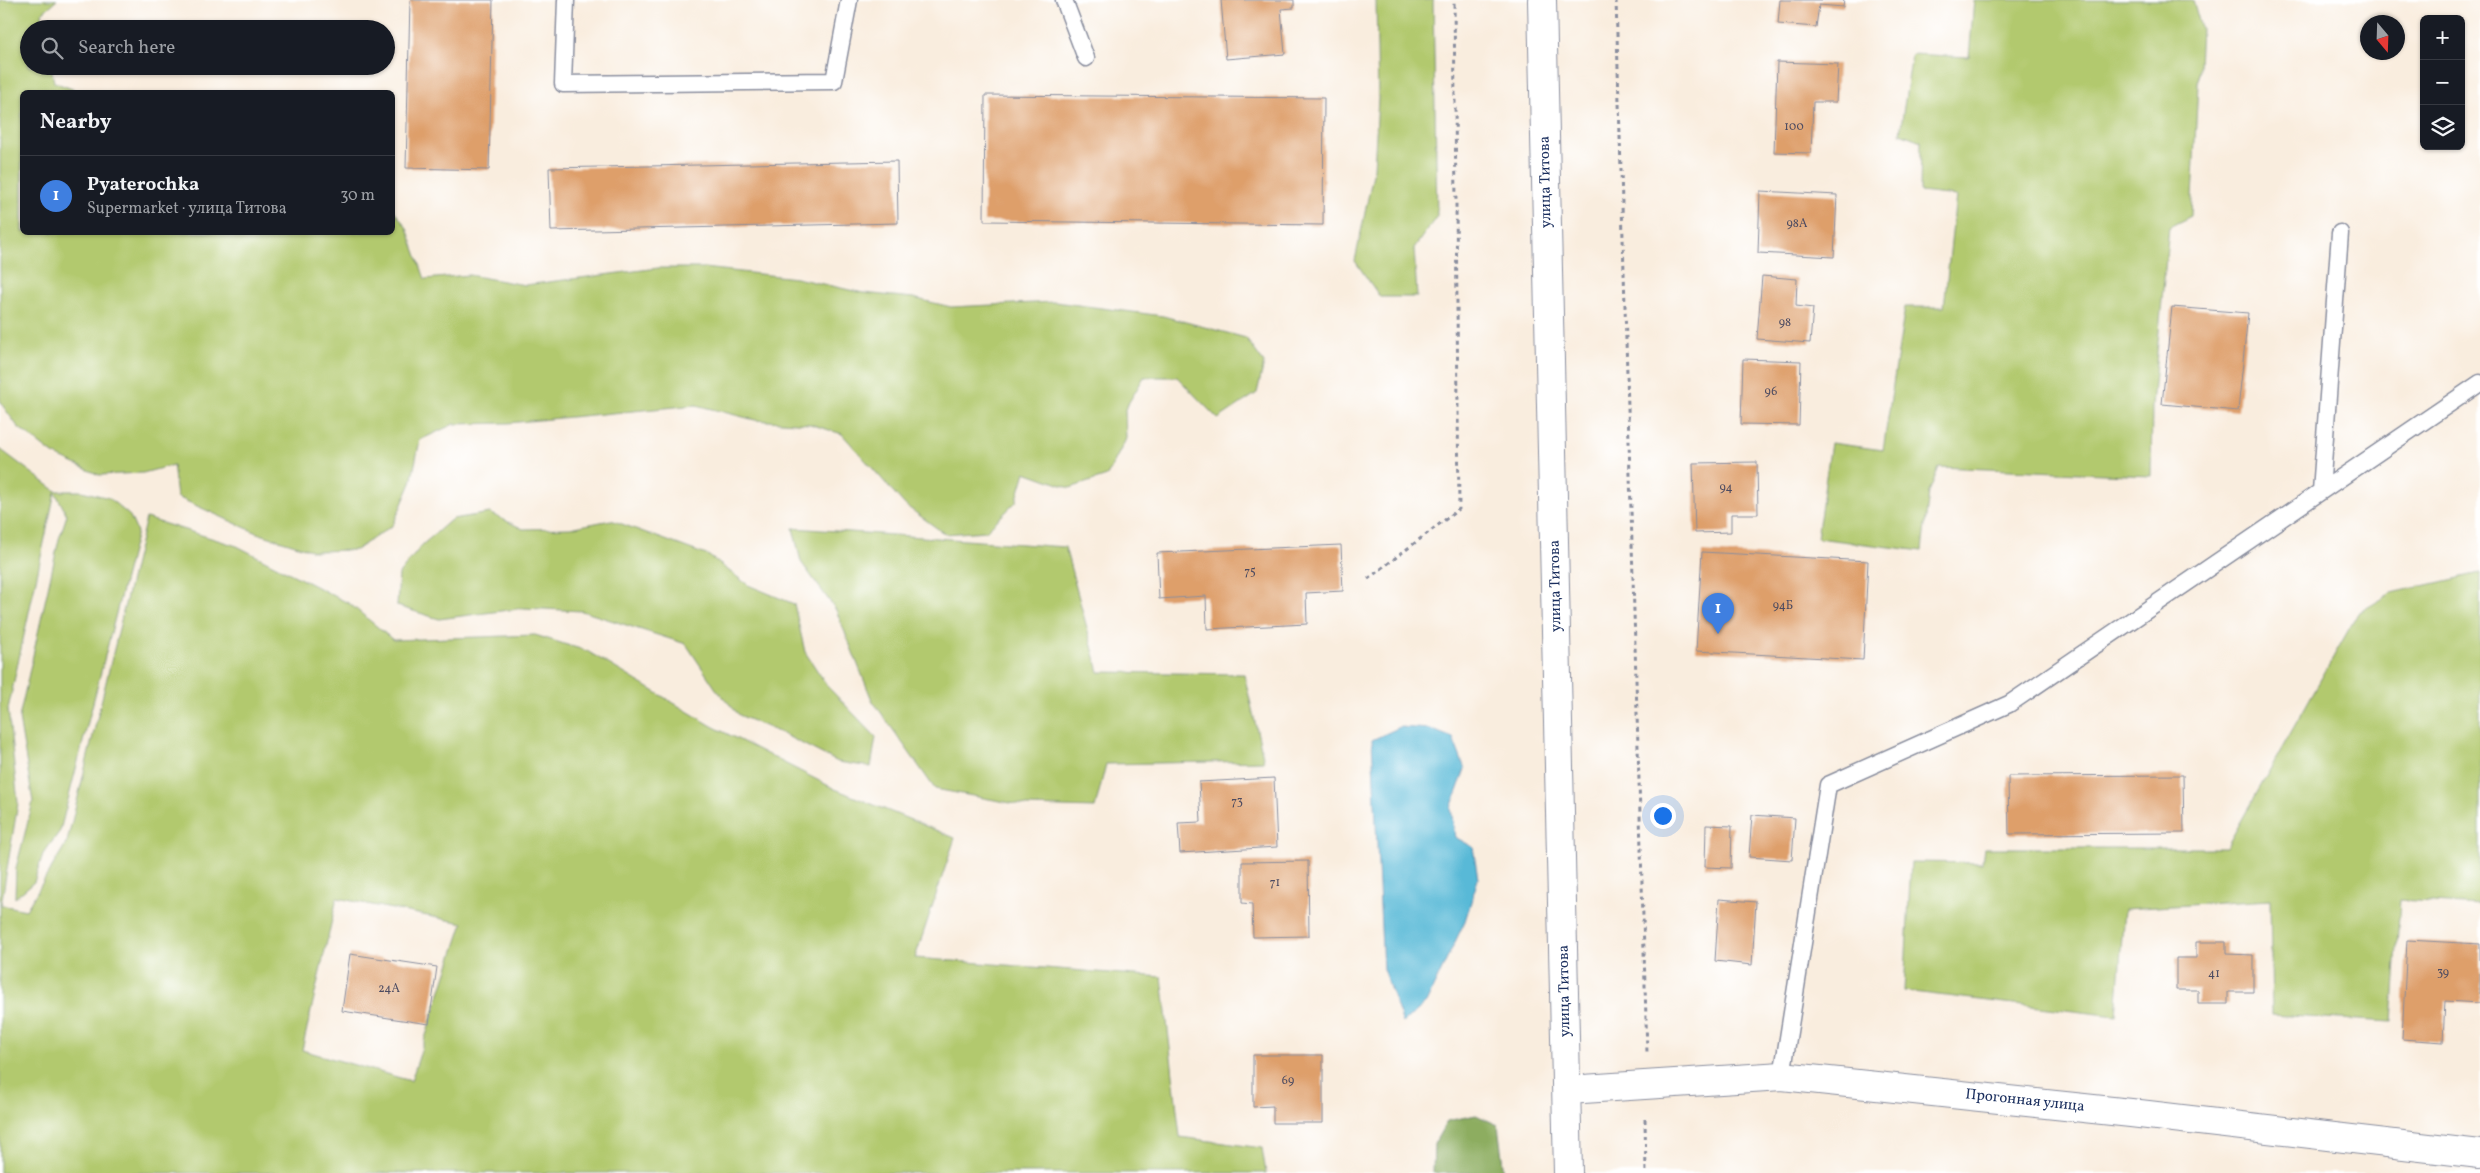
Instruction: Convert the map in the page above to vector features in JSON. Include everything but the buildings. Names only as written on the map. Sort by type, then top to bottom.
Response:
[{"type":"main road","name":"улица Титова","points":[[1542,0],[1568,1090],[1568,1173]]},
{"type":"main road","name":"Прогонная улица","points":[[1568,1090],[1782,1076],[2131,1112],[2480,1154]]},
{"type":"lane","points":[[566,0],[563,84],[834,81],[849,0]]},
{"type":"lane","points":[[1064,0],[1086,58]]},
{"type":"lane","points":[[2321,491],[2340,233]]},
{"type":"lane","points":[[1782,1076],[1828,785],[2009,704],[2480,383]]},
{"type":"path","points":[[1368,579],[1459,509],[1454,0]]},
{"type":"path","points":[[1616,0],[1648,1084],[1645,1115],[1646,1173]]},
{"type":"green space","points":[[0,0],[57,0],[42,13],[43,20],[20,20],[20,75],[53,75],[54,82],[75,90],[20,90],[20,235],[395,235],[395,212],[407,228],[425,279],[469,275],[525,285],[658,268],[704,268],[796,278],[863,293],[913,298],[951,307],[1055,302],[1163,316],[1246,338],[1264,363],[1257,393],[1218,419],[1177,377],[1144,377],[1125,409],[1126,439],[1107,476],[1070,488],[1025,472],[1016,502],[986,531],[945,534],[905,505],[842,434],[810,424],[755,420],[696,405],[508,423],[454,424],[420,440],[411,483],[393,525],[356,550],[314,551],[257,533],[177,497],[173,465],[143,473],[99,475],[53,454],[18,427],[0,402]]},
{"type":"green space","points":[[1376,0],[1433,0],[1437,216],[1414,248],[1417,297],[1380,297],[1355,261],[1374,169],[1378,99]]},
{"type":"green space","points":[[1974,0],[2193,0],[2201,28],[2191,216],[2169,227],[2152,405],[2151,476],[1939,467],[1929,492],[1922,551],[1817,538],[1831,443],[1883,450],[1905,307],[1944,307],[1956,196],[1920,192],[1921,141],[1900,133],[1912,54],[1969,57]]},
{"type":"green space","points":[[0,449],[56,491],[82,491],[109,498],[130,516],[137,532],[60,831],[43,854],[34,882],[15,898],[16,868],[33,802],[19,718],[59,539],[67,515],[55,492],[8,709],[18,803],[1,905],[26,910],[67,842],[146,518],[237,546],[350,604],[393,640],[535,635],[587,651],[712,726],[835,789],[955,838],[915,958],[1162,977],[1180,1137],[1262,1148],[1266,1173],[0,1173]],"holes":[[[337,898],[463,923],[411,1081],[302,1050]]]},
{"type":"green space","points":[[490,513],[523,529],[570,528],[611,520],[709,556],[748,585],[794,604],[805,652],[828,687],[876,737],[871,767],[838,762],[781,733],[739,715],[716,689],[686,644],[582,611],[524,608],[439,619],[397,606],[399,574],[422,545],[452,519]]},
{"type":"green space","points":[[793,528],[1065,547],[1099,672],[1244,674],[1264,761],[1106,764],[1095,808],[1027,806],[935,789],[872,700],[836,610],[801,562]]},
{"type":"green space","points":[[2480,573],[2480,905],[2400,900],[2392,1022],[2272,1015],[2270,900],[2124,909],[2116,1016],[1904,991],[1911,862],[1982,863],[1984,848],[2226,848],[2358,613],[2392,593]]},
{"type":"green space","points":[[1476,1115],[1498,1125],[1504,1173],[1433,1173],[1434,1144],[1447,1121]]},
{"type":"water","points":[[1400,727],[1430,729],[1453,738],[1465,769],[1451,808],[1455,837],[1473,847],[1478,879],[1465,921],[1426,1003],[1403,1023],[1383,969],[1372,740]]},
{"type":"place","name":"Pyaterochka","points":[[1718,634]]}]
